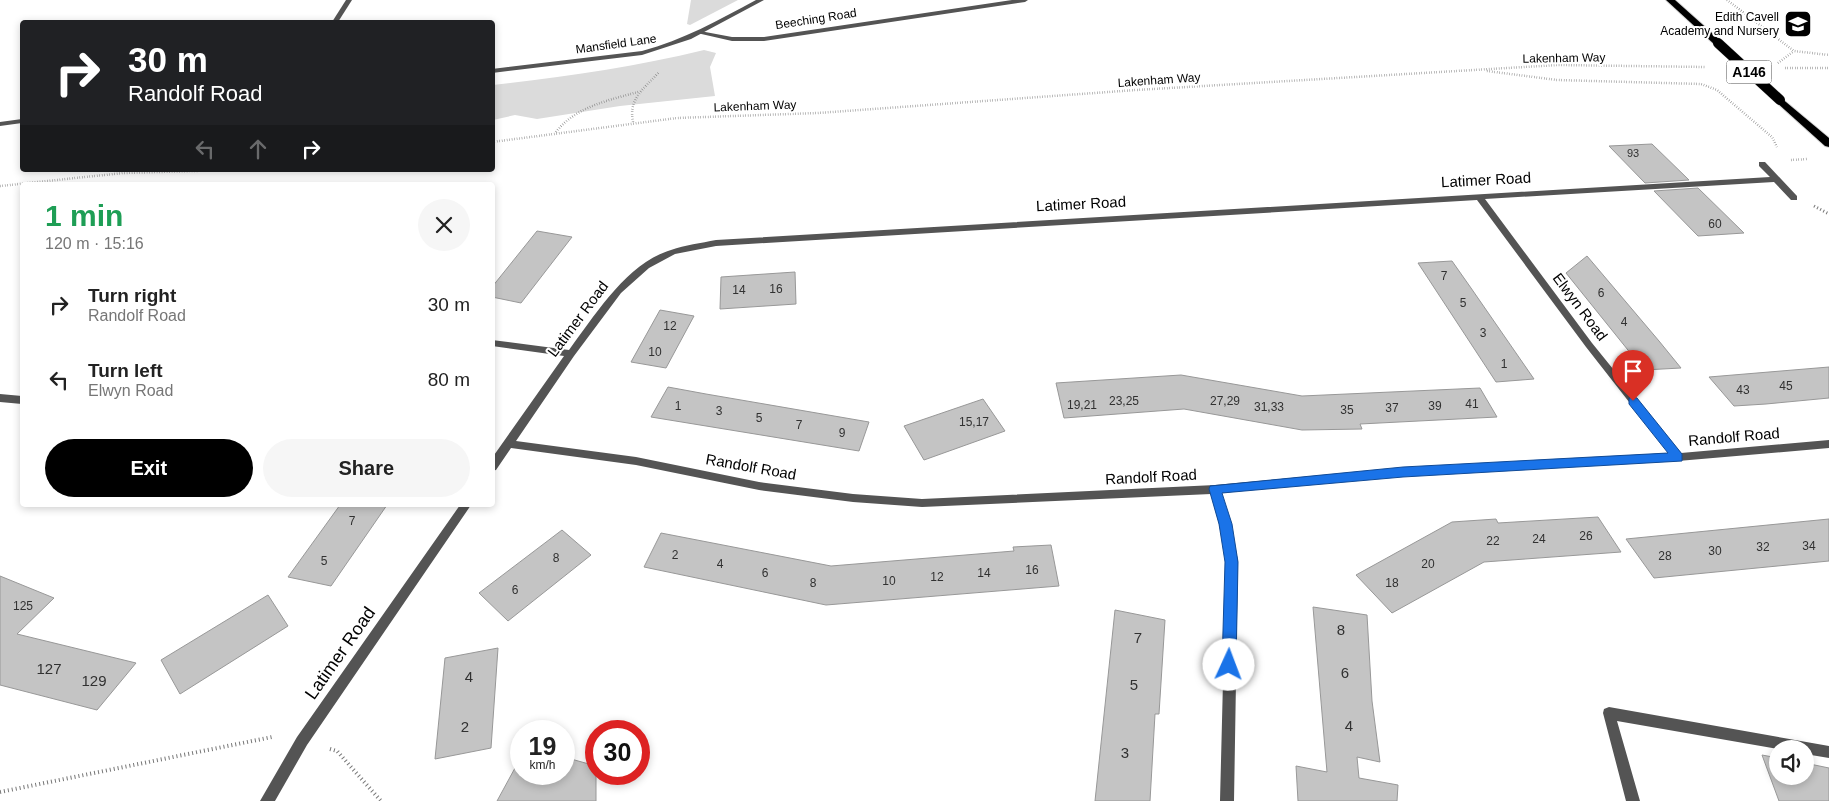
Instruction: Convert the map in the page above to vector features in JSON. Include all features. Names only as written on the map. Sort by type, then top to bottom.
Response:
[{"type":"highway","name":"A146","points":[[1670,0],[1829,144]]},
{"type":"street","points":[[336,20],[349,0]]},
{"type":"street","name":"Mansfield Lane","points":[[495,70],[642,53],[666,48],[700,33],[761,0]]},
{"type":"street","name":"Beeching Road","points":[[700,33],[732,39],[764,39],[1025,0]]},
{"type":"street","points":[[0,124],[20,121]]},
{"type":"street","points":[[1762,164],[1794,198]]},
{"type":"street","name":"Latimer Road","points":[[495,462],[618,291],[646,266],[672,252],[716,242],[1776,179]]},
{"type":"street","name":"Elwyn Road","points":[[1479,197],[1589,345],[1678,457]]},
{"type":"street","points":[[495,343],[571,354]]},
{"type":"street","points":[[0,398],[20,400]]},
{"type":"street","name":"Randolf Road","points":[[508,444],[636,461],[759,486],[853,498],[922,504],[1215,489],[1403,472],[1678,457],[1829,444]]},
{"type":"street","points":[[1215,489],[1225,524],[1232,562],[1227,801]]},
{"type":"street","name":"Latimer Road","points":[[267,801],[302,742],[465,507]]},
{"type":"street","points":[[1633,801],[1609,713],[1829,752]]},
{"type":"path","points":[[1727,0],[1794,50],[1806,54],[1829,55]]},
{"type":"path","points":[[556,133],[559,127],[579,113],[609,100],[638,92],[648,86],[659,72],[666,48]]},
{"type":"path","points":[[1794,50],[1777,64],[1782,68],[1829,68]]},
{"type":"path","name":"Lakenham Way","points":[[495,142],[633,122],[729,115],[818,113],[1136,90],[1558,66],[1714,68]]},
{"type":"path","points":[[1478,70],[1557,80],[1701,84],[1709,86],[1778,143],[1776,160],[1762,164]]},
{"type":"path","points":[[633,122],[630,106],[638,92]]},
{"type":"path","points":[[38,182],[123,173],[158,172]]},
{"type":"path","points":[[0,186],[20,184]]},
{"type":"path","points":[[0,792],[272,737],[336,750],[381,801]]},
{"type":"shaded area","points":[[691,0],[738,0],[690,25],[687,24]]},
{"type":"shaded area","points":[[704,50],[716,53],[710,67],[715,96],[620,106],[537,119],[515,115],[495,120],[495,85],[546,79],[651,62]]},
{"type":"building","points":[[1652,144],[1689,180],[1645,183],[1609,146]]},
{"type":"building","points":[[1698,188],[1744,233],[1698,236],[1654,191]]},
{"type":"building","points":[[537,231],[572,237],[521,303],[495,298],[495,283]]},
{"type":"building","points":[[1587,256],[1681,368],[1644,370],[1566,273]]},
{"type":"building","points":[[1452,261],[1534,379],[1496,382],[1418,263]]},
{"type":"building","points":[[795,272],[796,304],[720,309],[721,277]]},
{"type":"building","points":[[660,310],[694,316],[666,368],[631,362]]},
{"type":"building","points":[[1829,367],[1829,398],[1766,404],[1734,406],[1709,377]]},
{"type":"building","points":[[1181,375],[1302,396],[1480,388],[1497,417],[1360,424],[1362,429],[1302,430],[1184,409],[1064,418],[1056,383]]},
{"type":"building","points":[[668,387],[869,422],[859,451],[651,417]]},
{"type":"building","points":[[983,399],[1005,431],[924,460],[904,426]]},
{"type":"building","points":[[339,507],[386,507],[331,586],[288,577]]},
{"type":"building","points":[[1598,517],[1621,552],[1484,562],[1392,613],[1356,575],[1452,522],[1496,519],[1498,523]]},
{"type":"building","points":[[1829,519],[1829,561],[1654,578],[1626,539]]},
{"type":"building","points":[[562,530],[591,555],[508,621],[479,593]]},
{"type":"building","points":[[661,533],[831,566],[1014,551],[1013,547],[1051,545],[1059,586],[826,605],[644,567]]},
{"type":"building","points":[[0,576],[54,598],[17,634],[136,663],[97,710],[0,685]]},
{"type":"building","points":[[268,595],[288,626],[180,694],[161,660]]},
{"type":"building","points":[[1313,607],[1367,615],[1372,701],[1380,762],[1357,757],[1359,778],[1398,785],[1397,801],[1298,801],[1296,766],[1327,772]]},
{"type":"building","points":[[1115,610],[1165,620],[1159,714],[1155,714],[1150,801],[1095,801]]},
{"type":"building","points":[[498,648],[491,748],[435,759],[445,658]]},
{"type":"building","points":[[1762,755],[1769,756],[1769,774]]},
{"type":"building","points":[[575,760],[585,763],[585,785],[596,785],[596,801],[497,801],[510,777],[510,785],[575,785]]},
{"type":"building","points":[[1814,765],[1829,768],[1829,801],[1779,801],[1773,785],[1814,785]]},
{"type":"place","name":"Edith Cavell Academy and Nursery","points":[[1798,24]]},
{"type":"route","points":[[1229,665],[1232,562],[1225,524],[1215,489],[1403,472],[1678,457],[1633,401]]}]
